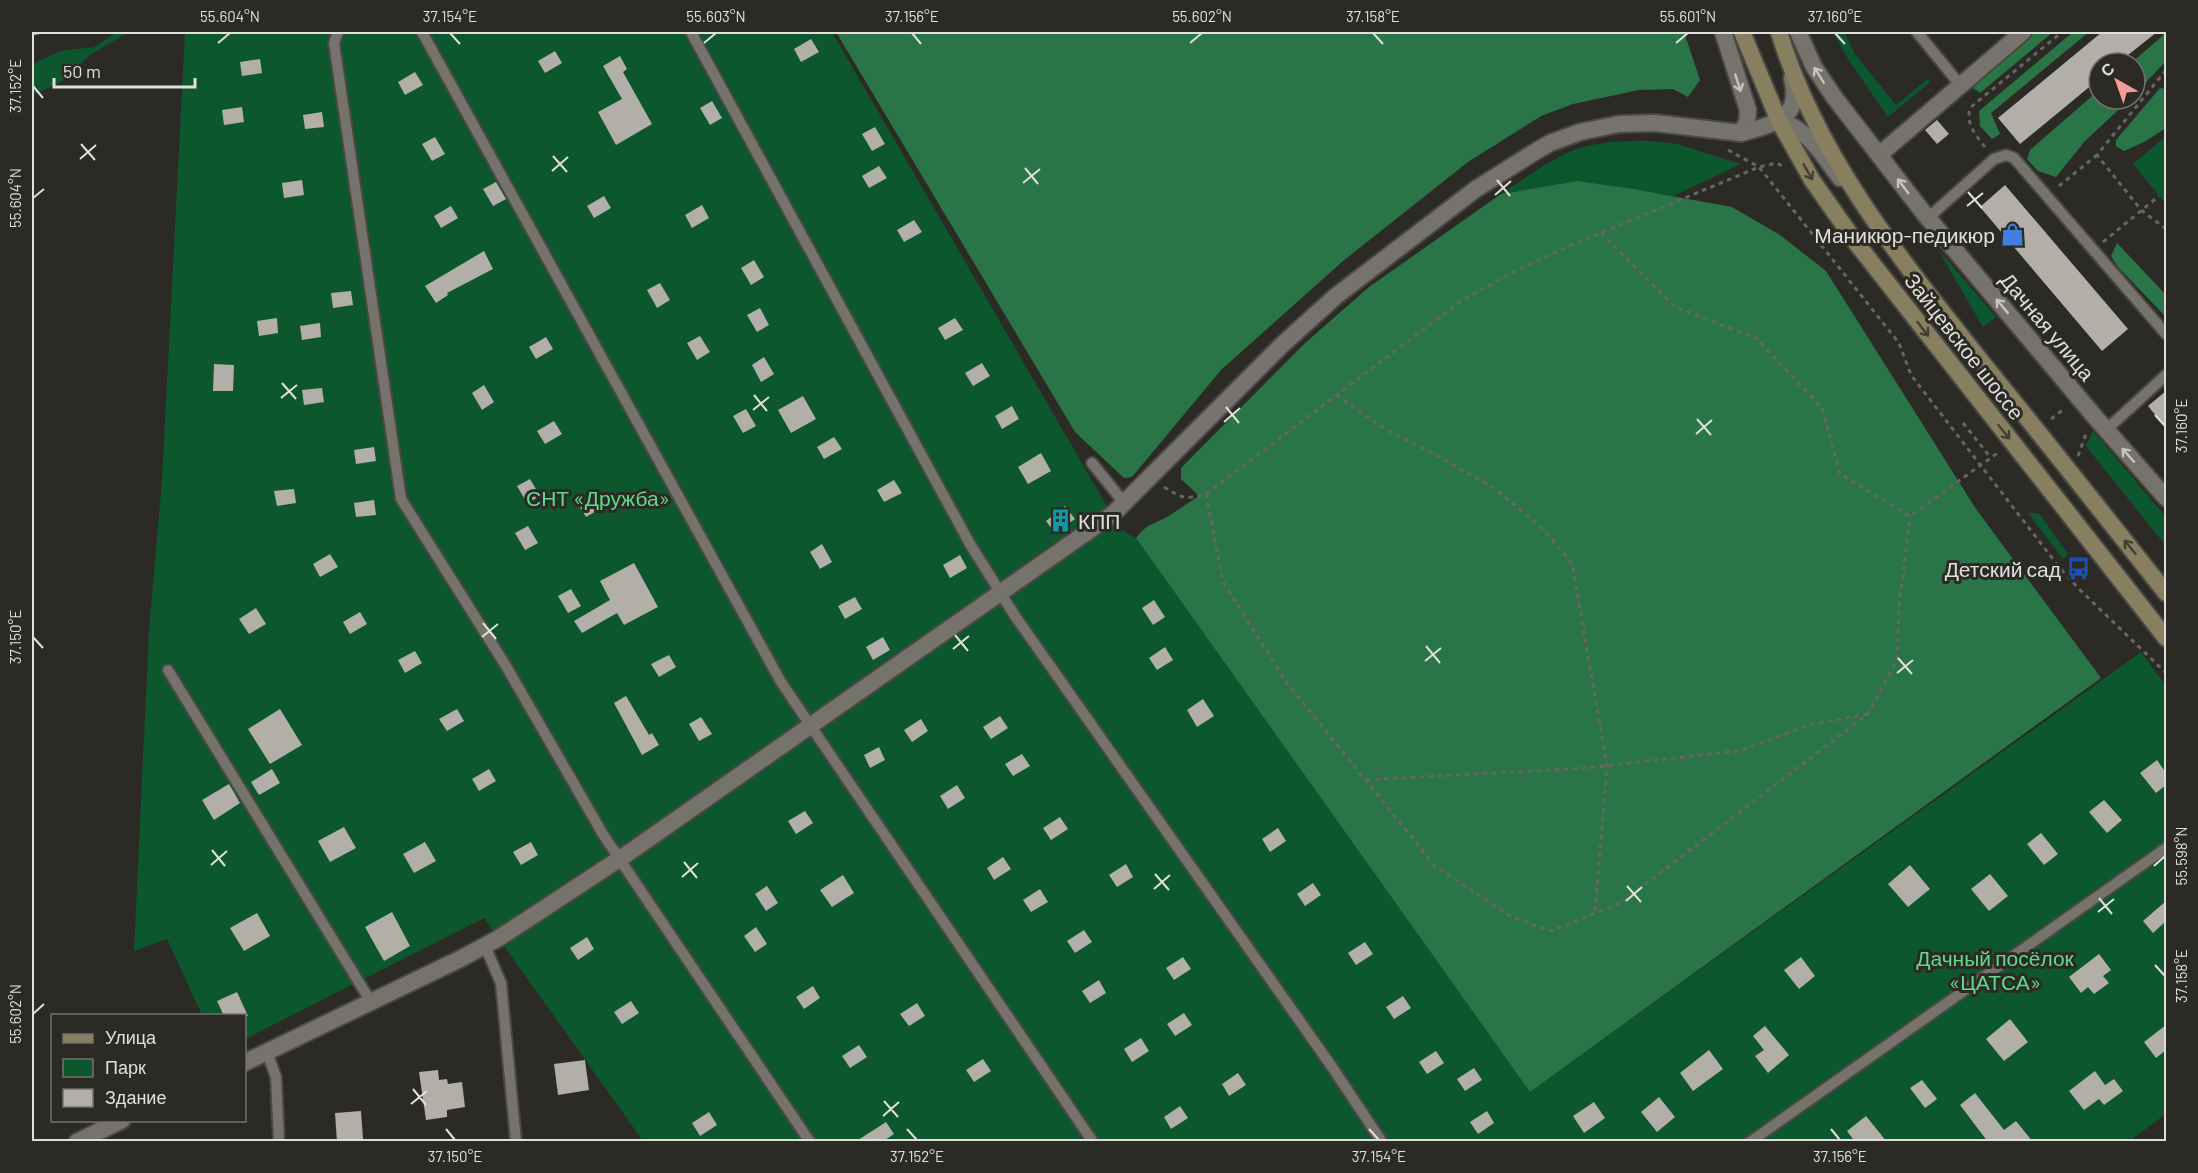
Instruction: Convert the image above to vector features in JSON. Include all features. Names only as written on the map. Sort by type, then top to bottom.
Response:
[{"type":"main road","name":"Зайцевское шоссе","points":[[1742,32],[1779,121],[1812,180],[1857,244],[2166,638]]},
{"type":"main road","name":"Зайцевское шоссе","points":[[1779,32],[1788,62],[1804,100],[1863,207],[1928,294],[2166,593]]},
{"type":"street","points":[[1723,32],[1748,110],[1747,122],[1741,133]]},
{"type":"street","name":"Дачная улица","points":[[1797,32],[1823,81],[1928,218],[2166,498]]},
{"type":"street","points":[[1879,154],[2023,32]]},
{"type":"street","points":[[246,1062],[485,946],[620,859],[1125,504],[1230,396],[1336,296],[1476,189],[1550,143],[1580,132],[1619,124],[1655,123],[1741,133],[1779,121],[1794,105],[1796,99],[1788,62]]},
{"type":"street","points":[[1779,121],[1791,125],[1807,136],[1863,207]]},
{"type":"street","points":[[77,1142],[118,1122]]},
{"type":"lane","points":[[338,32],[334,43],[402,500],[506,666],[604,836],[810,1142]]},
{"type":"lane","points":[[422,32],[781,682],[1093,1142]]},
{"type":"lane","points":[[691,32],[970,544],[1015,616],[1325,1057],[1382,1142]]},
{"type":"lane","points":[[1917,32],[1961,86]]},
{"type":"lane","points":[[1928,218],[1994,159],[2006,155],[2014,158],[2166,334]]},
{"type":"lane","points":[[2106,430],[2166,375]]},
{"type":"lane","points":[[1092,463],[1125,504]]},
{"type":"lane","points":[[168,670],[371,1002]]},
{"type":"lane","points":[[1750,1142],[2166,848]]},
{"type":"lane","points":[[485,946],[501,982],[516,1142]]},
{"type":"lane","points":[[267,1052],[276,1077],[279,1142]]},
{"type":"path","points":[[1994,159],[1970,122],[1968,113],[1971,107],[2062,32]]},
{"type":"path","points":[[2047,195],[2097,155],[2166,70]]},
{"type":"path","points":[[1726,149],[1759,167],[1899,343],[1911,375],[2078,588],[2166,673]]},
{"type":"path","points":[[2097,155],[2141,210],[2166,229]]},
{"type":"path","points":[[1158,490],[1161,485],[1188,499],[1206,494],[1461,301],[1510,274],[1601,233],[1759,167]]},
{"type":"path","points":[[2094,248],[2159,195]]},
{"type":"path","points":[[1601,233],[1675,307],[1756,338],[1822,408],[1839,474],[1910,516]]},
{"type":"path","points":[[1336,395],[1384,429],[1494,488],[1544,529],[1572,563],[1607,766],[1595,913]]},
{"type":"path","points":[[2049,421],[2065,408]]},
{"type":"path","points":[[1963,423],[1991,458]]},
{"type":"path","points":[[2078,458],[2086,431]]},
{"type":"path","points":[[1206,494],[1223,582],[1287,683],[1435,866],[1510,916],[1551,931],[1621,903],[1868,714],[1897,660],[1899,607],[1910,516],[2000,451]]},
{"type":"path","points":[[1366,780],[1607,766],[1739,751],[1809,725],[1868,714]]},
{"type":"green space","points":[[116,32],[129,32],[90,55],[61,82],[35,94],[32,93],[32,64],[60,51],[95,47]]},
{"type":"green space","name":"СНТ «Дружба»","points":[[185,32],[832,32],[1112,515],[1124,531],[1136,538],[1530,1092],[2141,652],[2166,686],[2166,1114],[2129,1141],[643,1141],[484,918],[246,1038],[246,1014],[202,1014],[167,939],[134,951],[149,630],[162,480]]},
{"type":"green space","points":[[836,32],[1684,32],[1700,80],[1688,97],[1673,89],[1639,90],[1573,104],[1541,116],[1468,162],[1343,261],[1221,370],[1132,477],[1124,478],[1075,432]]},
{"type":"green space","points":[[1833,32],[1844,32],[1855,54],[1896,105],[1928,79],[1930,82],[1888,117],[1848,59]]},
{"type":"green space","points":[[2035,32],[2053,32],[1980,93],[1973,88],[1979,79]]},
{"type":"green space","points":[[2073,32],[2089,32],[1991,113],[2000,134],[1992,139],[1980,126],[1979,111]]},
{"type":"green space","points":[[2166,33],[2166,61],[2147,81],[2147,51],[2145,51]]},
{"type":"green space","points":[[2160,88],[2166,89],[2166,128],[2124,151],[2116,146],[2116,140],[2141,111],[2147,111],[2147,103]]},
{"type":"green space","points":[[2087,100],[2087,111],[2117,111],[2085,141],[2056,177],[2038,171],[2027,159],[2030,150]]},
{"type":"green space","points":[[2166,136],[2166,204],[2133,164]]},
{"type":"green space","points":[[1649,141],[1677,144],[1741,164],[1673,196],[1577,181],[1501,194],[1569,152],[1606,143]]},
{"type":"green space","points":[[1577,181],[1732,207],[1780,235],[1826,271],[1976,509],[2101,678],[1530,1092],[1136,538],[1147,527],[1199,496],[1181,479],[1181,468],[1304,344],[1369,287],[1501,194]]},
{"type":"green space","points":[[2117,243],[2166,295],[2166,317],[2117,266],[2111,256]]},
{"type":"green space","points":[[1939,250],[1996,317],[1983,327],[1944,260]]},
{"type":"green space","points":[[2093,431],[2166,517],[2166,546],[2086,446]]},
{"type":"green space","points":[[2028,513],[2039,513],[2068,554],[2063,559]]},
{"type":"building","points":[[2102,32],[2157,32],[2133,51],[2087,51],[2087,89],[2020,144],[1998,118]]},
{"type":"building","points":[[811,39],[819,52],[801,62],[794,49]]},
{"type":"building","points":[[555,51],[562,63],[545,73],[538,61]]},
{"type":"building","points":[[620,56],[627,69],[623,72],[652,124],[616,145],[598,112],[622,99],[603,66]]},
{"type":"building","points":[[260,59],[262,73],[242,76],[240,62]]},
{"type":"building","points":[[415,72],[423,85],[405,95],[398,82]]},
{"type":"building","points":[[712,101],[722,118],[710,125],[700,108]]},
{"type":"building","points":[[242,107],[244,122],[224,125],[222,110]]},
{"type":"building","points":[[322,112],[324,127],[305,129],[303,115]]},
{"type":"building","points":[[1937,120],[1949,134],[1937,144],[1925,130]]},
{"type":"building","points":[[875,127],[885,144],[872,151],[862,134]]},
{"type":"building","points":[[435,137],[445,154],[432,161],[422,144]]},
{"type":"building","points":[[879,166],[887,178],[869,188],[862,176]]},
{"type":"building","points":[[302,180],[304,195],[284,198],[282,183]]},
{"type":"building","points":[[496,182],[506,199],[493,206],[483,189]]},
{"type":"building","points":[[2005,185],[2128,329],[2102,351],[1980,207]]},
{"type":"building","points":[[604,196],[611,208],[594,218],[587,206]]},
{"type":"building","points":[[702,205],[709,218],[692,228],[685,215]]},
{"type":"building","points":[[451,206],[458,218],[441,228],[434,216]]},
{"type":"building","points":[[914,220],[922,232],[904,242],[897,230]]},
{"type":"building","points":[[484,251],[493,269],[447,293],[448,295],[436,303],[425,286]]},
{"type":"building","points":[[754,260],[764,277],[751,285],[741,268]]},
{"type":"building","points":[[660,283],[670,300],[657,308],[647,290]]},
{"type":"building","points":[[351,291],[353,305],[333,308],[331,293]]},
{"type":"building","points":[[760,308],[769,325],[757,332],[747,315]]},
{"type":"building","points":[[277,318],[278,333],[259,336],[257,321]]},
{"type":"building","points":[[955,318],[963,330],[945,340],[938,328]]},
{"type":"building","points":[[320,323],[321,337],[302,340],[300,326]]},
{"type":"building","points":[[700,336],[710,352],[697,360],[687,343]]},
{"type":"building","points":[[546,337],[553,349],[536,359],[529,347]]},
{"type":"building","points":[[764,357],[774,374],[761,382],[752,365]]},
{"type":"building","points":[[982,363],[990,376],[973,386],[965,373]]},
{"type":"building","points":[[214,364],[234,365],[233,391],[213,391]]},
{"type":"building","points":[[484,385],[494,402],[482,410],[472,393]]},
{"type":"building","points":[[322,388],[324,402],[304,405],[302,390]]},
{"type":"building","points":[[2166,391],[2166,428],[2148,406]]},
{"type":"building","points":[[803,396],[816,419],[791,433],[778,410]]},
{"type":"building","points":[[1012,406],[1019,419],[1002,429],[995,416]]},
{"type":"building","points":[[746,409],[756,426],[743,433],[733,416]]},
{"type":"building","points":[[554,421],[562,434],[545,444],[537,431]]},
{"type":"building","points":[[834,437],[842,449],[824,459],[817,447]]},
{"type":"building","points":[[374,447],[376,461],[356,464],[354,450]]},
{"type":"building","points":[[1041,453],[1051,471],[1028,484],[1018,467]]},
{"type":"building","points":[[530,479],[540,496],[527,503],[517,486]]},
{"type":"building","points":[[894,480],[902,493],[884,502],[877,490]]},
{"type":"building","points":[[294,489],[296,503],[277,506],[274,491]]},
{"type":"building","points":[[596,495],[603,507],[586,517],[579,505]]},
{"type":"building","points":[[374,500],[376,515],[356,517],[354,503]]},
{"type":"building","name":"КПП","points":[[1065,506],[1075,519],[1055,533],[1046,521]]},
{"type":"building","points":[[528,526],[538,543],[525,550],[515,533]]},
{"type":"building","points":[[822,544],[832,562],[820,569],[810,552]]},
{"type":"building","points":[[330,554],[338,567],[320,577],[313,564]]},
{"type":"building","points":[[960,555],[967,568],[950,578],[943,565]]},
{"type":"building","points":[[634,563],[658,607],[624,625],[617,613],[582,633],[574,621],[610,600],[600,581]]},
{"type":"building","points":[[571,589],[581,606],[568,613],[558,596]]},
{"type":"building","points":[[855,597],[862,609],[845,619],[838,606]]},
{"type":"building","points":[[1154,600],[1165,617],[1153,625],[1142,608]]},
{"type":"building","points":[[256,608],[266,624],[249,634],[239,619]]},
{"type":"building","points":[[360,612],[367,624],[350,634],[343,622]]},
{"type":"building","points":[[883,637],[890,650],[873,660],[866,647]]},
{"type":"building","points":[[1165,647],[1173,660],[1157,670],[1149,658]]},
{"type":"building","points":[[415,651],[422,663],[405,673],[398,660]]},
{"type":"building","points":[[669,655],[676,667],[659,677],[651,664]]},
{"type":"building","points":[[626,696],[649,735],[652,733],[659,745],[642,755],[614,703]]},
{"type":"building","points":[[1203,699],[1214,716],[1197,727],[1187,710]]},
{"type":"building","points":[[280,709],[302,745],[270,764],[248,729]]},
{"type":"building","points":[[457,709],[464,721],[447,731],[439,719]]},
{"type":"building","points":[[1000,716],[1008,728],[991,739],[983,727]]},
{"type":"building","points":[[701,717],[712,734],[699,741],[689,724]]},
{"type":"building","points":[[921,719],[928,731],[912,742],[904,730]]},
{"type":"building","points":[[879,747],[885,760],[870,768],[864,755]]},
{"type":"building","points":[[1022,754],[1030,766],[1013,776],[1005,764]]},
{"type":"building","points":[[2157,760],[2166,773],[2166,785],[2156,793],[2140,773]]},
{"type":"building","points":[[272,769],[280,783],[259,795],[251,782]]},
{"type":"building","points":[[489,769],[496,781],[479,791],[472,779]]},
{"type":"building","points":[[229,784],[240,803],[214,820],[202,800]]},
{"type":"building","points":[[957,785],[965,798],[948,809],[940,796]]},
{"type":"building","points":[[2104,800],[2122,820],[2107,833],[2089,812]]},
{"type":"building","points":[[805,811],[813,823],[796,834],[788,821]]},
{"type":"building","points":[[1060,817],[1068,829],[1051,840],[1043,828]]},
{"type":"building","points":[[344,827],[356,848],[330,862],[318,841]]},
{"type":"building","points":[[1278,828],[1286,841],[1270,852],[1262,839]]},
{"type":"building","points":[[2041,833],[2058,854],[2044,865],[2027,844]]},
{"type":"building","points":[[425,842],[436,861],[414,873],[403,854]]},
{"type":"building","points":[[531,842],[538,855],[521,865],[513,852]]},
{"type":"building","points":[[1003,857],[1011,869],[994,880],[987,868]]},
{"type":"building","points":[[1126,864],[1133,877],[1117,887],[1109,875]]},
{"type":"building","points":[[1910,865],[1930,889],[1908,907],[1888,884]]},
{"type":"building","points":[[1990,874],[2008,896],[1989,911],[1971,889]]},
{"type":"building","points":[[843,875],[854,893],[832,907],[820,890]]},
{"type":"building","points":[[1313,883],[1321,895],[1305,906],[1297,894]]},
{"type":"building","points":[[767,886],[778,903],[766,911],[755,894]]},
{"type":"building","points":[[1040,889],[1048,902],[1031,912],[1023,900]]},
{"type":"building","points":[[2166,901],[2166,921],[2153,933],[2143,921]]},
{"type":"building","points":[[392,912],[410,946],[384,961],[365,927]]},
{"type":"building","points":[[257,913],[270,936],[244,951],[230,928]]},
{"type":"building","points":[[756,927],[767,944],[755,952],[744,936]]},
{"type":"building","points":[[1084,930],[1092,942],[1075,953],[1067,941]]},
{"type":"building","points":[[587,937],[594,949],[578,960],[570,948]]},
{"type":"building","points":[[1365,942],[1373,954],[1356,965],[1348,953]]},
{"type":"building","points":[[2099,954],[2111,970],[2103,976],[2109,983],[2094,994],[2088,987],[2081,993],[2069,977]]},
{"type":"building","points":[[1183,957],[1191,969],[1174,980],[1166,968]]},
{"type":"building","points":[[1801,957],[1815,976],[1799,989],[1784,970]]},
{"type":"building","points":[[1099,980],[1106,993],[1090,1003],[1082,991]]},
{"type":"building","points":[[813,986],[820,998],[804,1009],[796,997]]},
{"type":"building","points":[[237,992],[248,1016],[246,1014],[223,1014],[217,1001]]},
{"type":"building","points":[[1403,996],[1411,1008],[1394,1019],[1386,1007]]},
{"type":"building","points":[[631,1001],[639,1013],[622,1024],[614,1012]]},
{"type":"building","points":[[917,1003],[925,1016],[909,1026],[900,1014]]},
{"type":"building","points":[[1184,1013],[1192,1025],[1175,1036],[1167,1024]]},
{"type":"building","points":[[2010,1019],[2028,1042],[2004,1061],[1986,1039]]},
{"type":"building","points":[[2166,1025],[2166,1050],[2156,1058],[2144,1042]]},
{"type":"building","points":[[1765,1026],[1789,1055],[1768,1073],[1755,1056],[1764,1050],[1753,1036]]},
{"type":"building","points":[[1141,1038],[1149,1051],[1132,1062],[1124,1049]]},
{"type":"building","points":[[859,1045],[867,1057],[850,1068],[842,1056]]},
{"type":"building","points":[[1709,1050],[1723,1069],[1693,1091],[1680,1073]]},
{"type":"building","points":[[1436,1051],[1444,1063],[1427,1074],[1419,1062]]},
{"type":"building","points":[[983,1059],[991,1071],[974,1082],[966,1070]]},
{"type":"building","points":[[585,1060],[589,1090],[558,1095],[554,1064]]},
{"type":"building","points":[[1474,1068],[1482,1080],[1465,1091],[1457,1079]]},
{"type":"building","points":[[438,1070],[439,1080],[447,1079],[448,1084],[462,1082],[465,1107],[447,1110],[447,1117],[426,1120],[419,1072]]},
{"type":"building","points":[[2095,1071],[2105,1085],[2114,1079],[2123,1091],[2104,1105],[2099,1099],[2084,1110],[2069,1091]]},
{"type":"building","points":[[1238,1073],[1246,1085],[1229,1096],[1222,1084]]},
{"type":"building","points":[[1922,1080],[1937,1099],[1925,1108],[1910,1088]]},
{"type":"building","points":[[1975,1093],[2004,1130],[2016,1121],[2033,1142],[1988,1142],[1960,1105]]},
{"type":"building","points":[[1659,1097],[1675,1117],[1657,1132],[1641,1112]]},
{"type":"building","points":[[1594,1102],[1605,1118],[1584,1133],[1573,1116]]},
{"type":"building","points":[[1180,1106],[1188,1118],[1171,1129],[1164,1117]]},
{"type":"building","points":[[361,1111],[363,1139],[337,1142],[335,1113]]},
{"type":"building","points":[[1487,1111],[1494,1123],[1478,1134],[1470,1122]]},
{"type":"building","points":[[709,1112],[717,1125],[700,1136],[692,1123]]},
{"type":"building","points":[[1866,1116],[1887,1142],[1855,1142],[1847,1131]]},
{"type":"building","points":[[886,1122],[894,1134],[882,1142],[855,1142]]},
{"type":"waterway","points":[[32,33],[38,32]]},
{"type":"place","name":"Маникюр-педикюр","points":[[2013,234]]},
{"type":"place","name":"КПП","points":[[1060,520]]},
{"type":"place","name":"Детский сад","points":[[2079,568]]},
{"type":"park label","name":"Дачный посёлок «ЦАТСА»","points":[[1995,969]]}]
